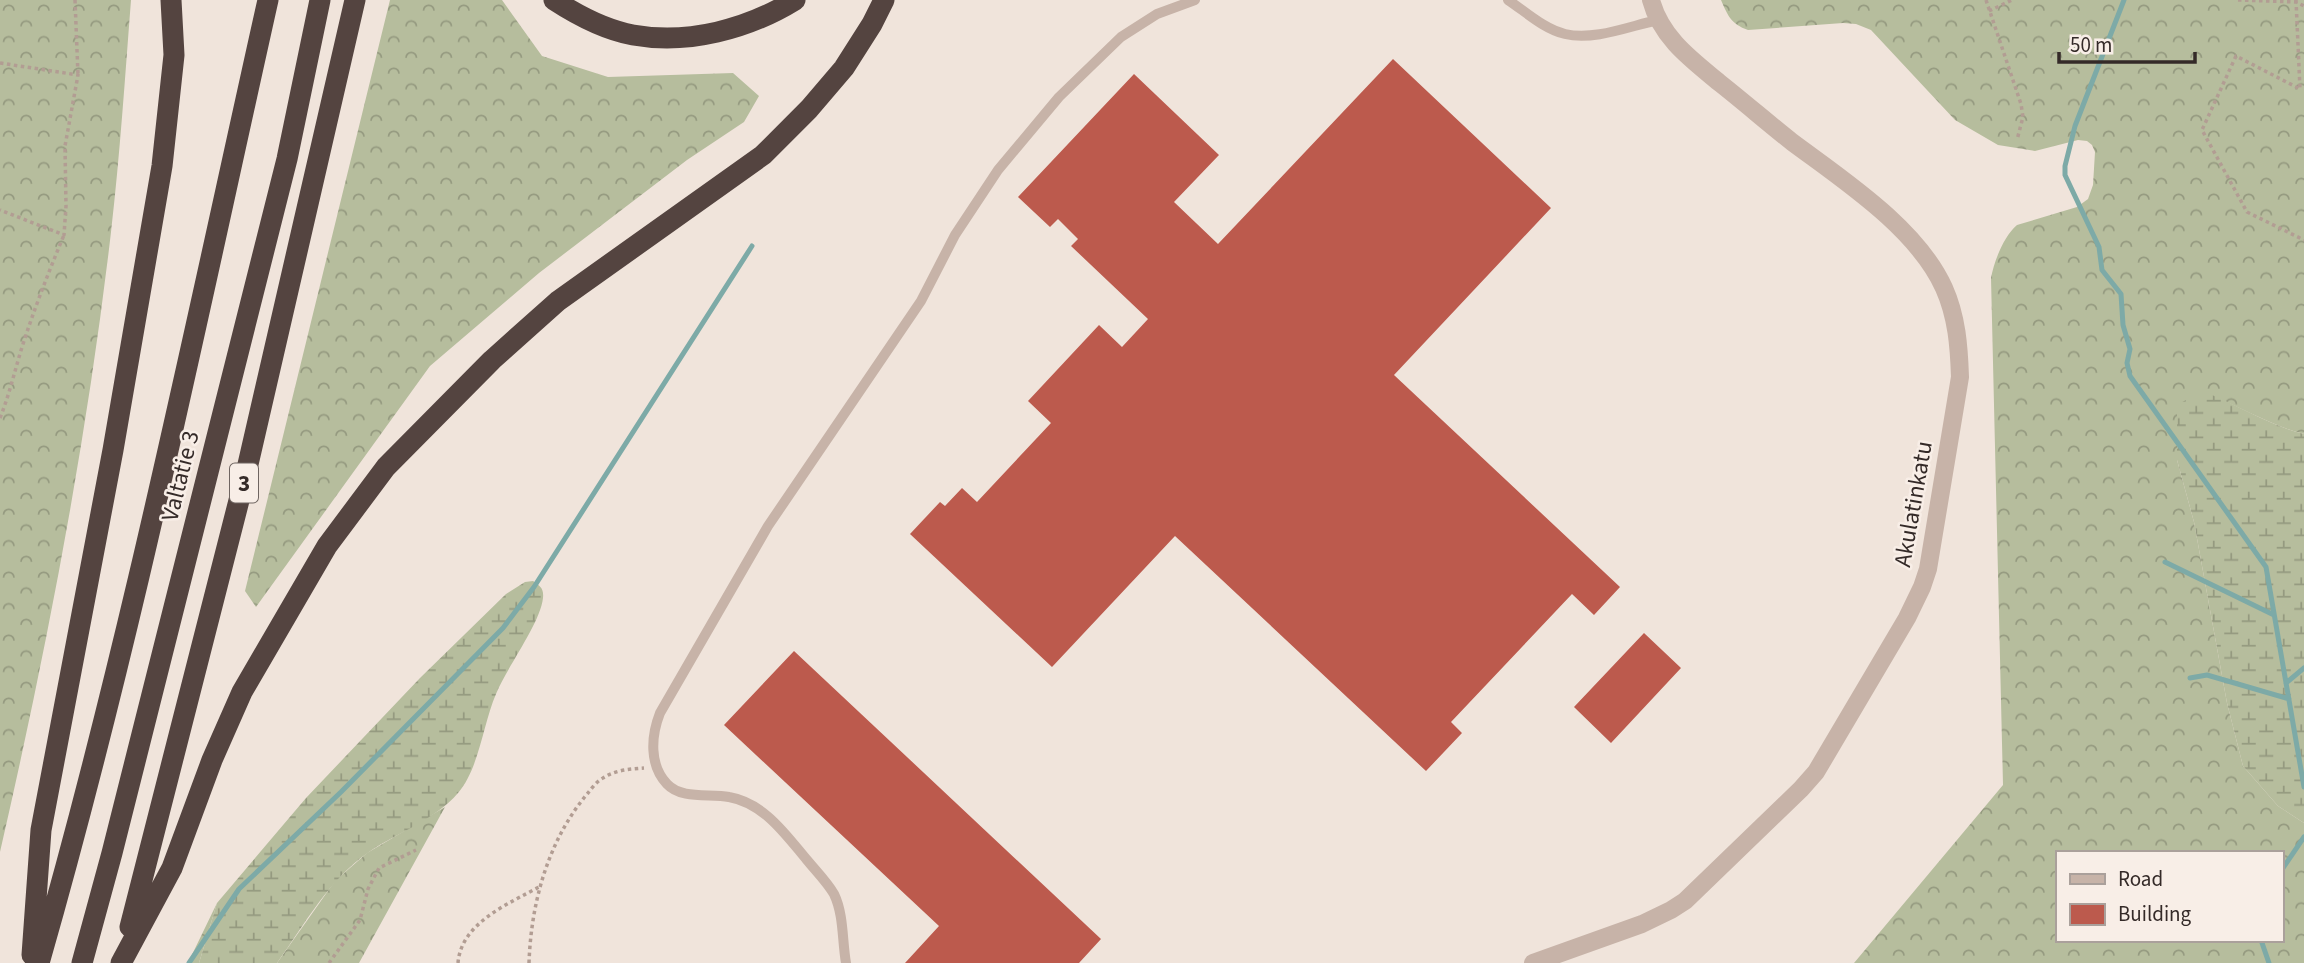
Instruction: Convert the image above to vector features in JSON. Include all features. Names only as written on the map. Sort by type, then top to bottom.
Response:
[{"type":"highway","points":[[31,963],[41,830],[110,464],[162,166],[174,55],[172,0]]},
{"type":"highway","name":"Valtatie 3","points":[[39,963],[73,844],[147,543],[268,0]]},
{"type":"highway","name":"Valtatie 3","points":[[82,963],[287,159],[320,0]]},
{"type":"highway","name":"3","points":[[121,963],[246,473],[355,0]]},
{"type":"highway","points":[[554,0],[600,24],[632,35],[662,37],[731,29],[751,23],[795,0]]},
{"type":"highway","points":[[121,963],[172,868],[212,760],[242,692],[327,545],[386,467],[492,359],[558,301],[764,155],[844,68],[884,0]]},
{"type":"street","name":"Akulatinkatu","points":[[1533,963],[1642,924],[1685,901],[1816,772],[1907,618],[1922,587],[1928,569],[1958,391],[1959,348],[1951,308],[1935,270],[1874,203],[1778,131],[1685,54],[1665,32],[1651,0]]},
{"type":"lane","points":[[845,963],[842,924],[834,894],[776,824],[758,809],[741,800],[676,791],[667,785],[657,767],[653,739],[660,713],[768,526],[921,301],[955,235],[998,170],[1059,97],[1121,37],[1157,14],[1195,0]]},
{"type":"lane","points":[[1508,0],[1550,28],[1572,35],[1594,34],[1658,20]]},
{"type":"path","points":[[0,418],[41,291],[64,235],[65,146],[78,75],[75,0]]},
{"type":"path","points":[[1986,0],[2021,104],[2023,117],[2017,140]]},
{"type":"path","points":[[1989,11],[2012,0]]},
{"type":"path","points":[[2238,0],[2296,1],[2304,6]]},
{"type":"path","points":[[2296,1],[2300,89],[2236,56],[2202,130],[2247,212],[2304,240]]},
{"type":"path","points":[[0,63],[78,75]]},
{"type":"path","points":[[0,210],[64,235]]},
{"type":"path","points":[[528,963],[534,905],[551,855],[577,806],[601,778],[625,769],[657,767]]},
{"type":"path","points":[[329,963],[360,920],[368,889],[379,867],[416,849]]},
{"type":"path","points":[[458,963],[459,951],[473,930],[498,909],[540,886]]},
{"type":"green space","points":[[0,0],[131,0],[114,203],[90,388],[49,621],[0,852]]},
{"type":"green space","points":[[390,0],[502,0],[542,56],[608,77],[733,73],[759,96],[744,122],[687,160],[539,273],[430,366],[256,607],[245,591]]},
{"type":"green space","points":[[1721,0],[2304,0],[2304,434],[2212,396],[2177,460],[2194,522],[2227,703],[2243,766],[2278,806],[2304,823],[2304,963],[1854,963],[2003,785],[1991,278],[2000,249],[2017,225],[2077,207],[2088,199],[2093,185],[2095,152],[2087,141],[2078,140],[2035,151],[1998,145],[1955,120],[1871,30],[1856,24],[1748,30],[1728,15]]},
{"type":"green space","points":[[2212,395],[2269,422],[2304,434],[2304,823],[2278,806],[2243,766],[2227,703],[2194,522],[2177,460],[2177,405],[2193,396]]},
{"type":"green space","points":[[533,581],[543,592],[541,608],[496,694],[476,759],[458,793],[438,811],[369,852],[342,875],[318,903],[277,963],[199,963],[217,903],[306,798],[420,678],[506,594],[525,582]]},
{"type":"green space","points":[[445,807],[359,963],[277,963],[335,881],[367,853]]},
{"type":"green space","points":[[217,903],[199,963],[188,963]]},
{"type":"building","points":[[1393,59],[1551,208],[1394,375],[1620,587],[1594,615],[1572,594],[1451,722],[1462,733],[1426,771],[1175,536],[1052,667],[910,534],[940,502],[945,506],[962,488],[977,502],[1051,423],[1028,401],[1099,325],[1122,347],[1148,319],[1071,246],[1078,239],[1058,219],[1050,227],[1018,197],[1134,74],[1219,155],[1174,202],[1218,244]]},
{"type":"building","points":[[1644,633],[1681,668],[1611,743],[1574,707]]},
{"type":"building","points":[[794,651],[1101,939],[1079,963],[905,963],[939,926],[724,725]]},
{"type":"waterway","points":[[2124,0],[2075,126],[2065,175],[2099,247],[2102,270],[2121,294],[2123,325],[2130,349],[2127,363],[2130,376],[2266,567],[2304,787]]},
{"type":"waterway","points":[[189,963],[239,889],[341,792],[503,628],[534,587],[752,246]]},
{"type":"waterway","points":[[2165,562],[2274,615]]},
{"type":"waterway","points":[[2286,683],[2304,668]]},
{"type":"waterway","points":[[2190,678],[2207,675],[2289,699]]},
{"type":"waterway","points":[[2283,868],[2304,837]]},
{"type":"waterway","points":[[2262,942],[2269,963]]}]
